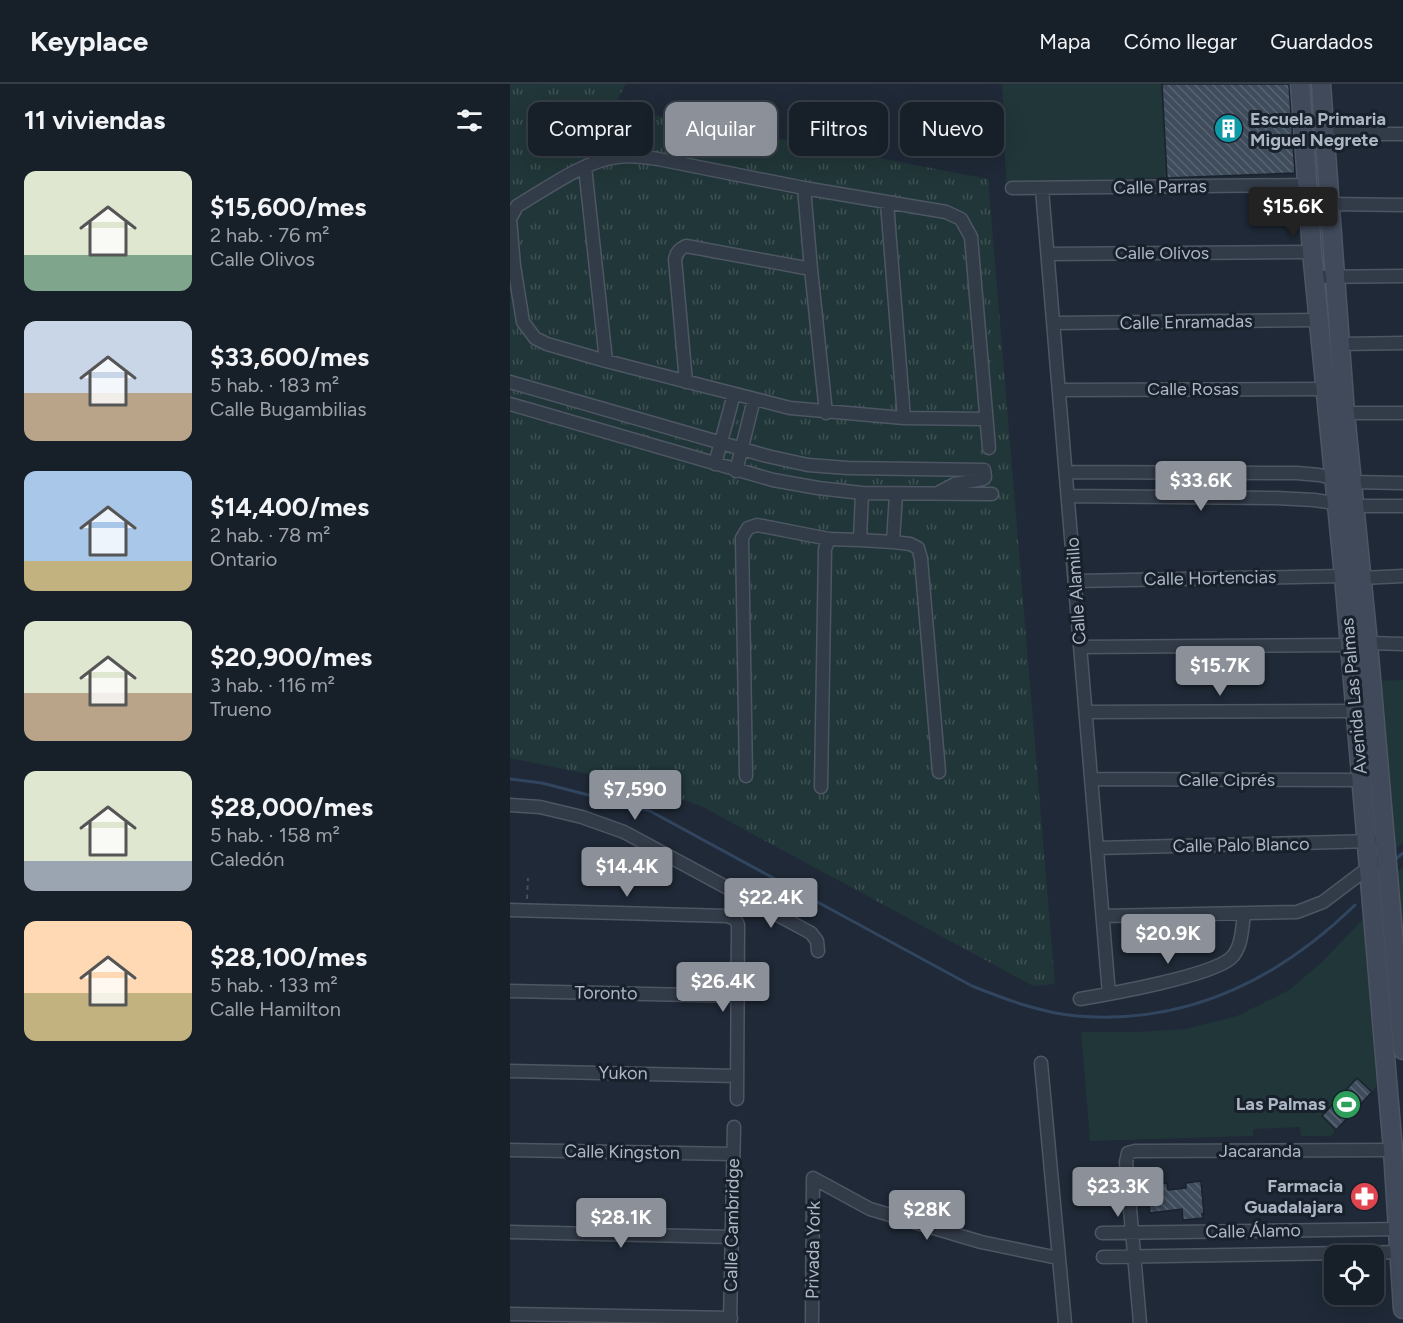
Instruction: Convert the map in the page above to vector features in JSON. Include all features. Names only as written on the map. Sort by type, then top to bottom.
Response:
[{"type":"street","name":"Avenida Las Palmas","points":[[1300,84],[1312,252],[1336,503],[1353,577]]},
{"type":"street","name":"Avenida Las Palmas","points":[[1321,84],[1355,506],[1353,577],[1378,847],[1390,946],[1402,1013],[1403,1050]]},
{"type":"street","points":[[1325,135],[1403,134]]},
{"type":"street","points":[[986,419],[904,418],[790,408],[547,344],[535,338],[523,322],[514,266],[510,219],[512,212],[517,206],[585,167],[615,157],[635,156],[946,213],[961,219],[967,226],[971,237],[986,419],[988,448]]},
{"type":"street","points":[[585,167],[606,361]]},
{"type":"street","name":"Calle Parras","points":[[1012,188],[1308,185]]},
{"type":"street","points":[[804,188],[826,412]]},
{"type":"street","name":"Calle Alamillo","points":[[1042,189],[1109,994]]},
{"type":"street","points":[[887,203],[904,418]]},
{"type":"street","points":[[1330,204],[1403,205]]},
{"type":"street","points":[[686,382],[675,259],[676,253],[681,248],[686,246],[811,269]]},
{"type":"street","name":"Calle Olivos","points":[[1048,254],[1312,252]]},
{"type":"street","points":[[1315,277],[1403,276]]},
{"type":"street","name":"Calle Enramadas","points":[[1054,323],[1319,320]]},
{"type":"street","points":[[1341,344],[1403,344]]},
{"type":"street","points":[[510,382],[742,449],[808,465],[848,468],[984,470],[983,479],[955,484],[938,493]]},
{"type":"street","name":"Calle Rosas","points":[[1059,390],[1326,389]]},
{"type":"street","points":[[715,464],[734,394]]},
{"type":"street","points":[[736,471],[754,399]]},
{"type":"street","points":[[510,404],[736,471],[807,486],[862,493],[992,494]]},
{"type":"street","points":[[1346,413],[1403,413]]},
{"type":"street","points":[[1066,472],[1297,473],[1352,482],[1403,483]]},
{"type":"street","points":[[860,540],[862,493]]},
{"type":"street","points":[[893,542],[896,494]]},
{"type":"street","points":[[1068,496],[1285,498],[1355,506],[1403,506]]},
{"type":"street","points":[[746,776],[742,538],[748,528],[757,525],[830,539],[893,542],[910,544],[918,548],[921,559],[939,772]]},
{"type":"street","points":[[821,787],[825,549],[830,539]]},
{"type":"street","name":"Calle Hortencias","points":[[1076,581],[1403,576]]},
{"type":"street","name":"Avenida Las Palmas","points":[[1359,644],[1354,711],[1362,780],[1378,847],[1368,868],[1390,946],[1393,1150],[1400,1229],[1403,1309]]},
{"type":"street","points":[[1080,647],[1403,644]]},
{"type":"street","points":[[1086,712],[1354,711]]},
{"type":"street","name":"Calle Ciprés","points":[[1092,779],[1362,780]]},
{"type":"street","points":[[510,805],[540,807],[582,817],[624,832],[811,933],[818,951]]},
{"type":"street","name":"Calle Palo Blanco","points":[[1097,848],[1378,847]]},
{"type":"street","points":[[1103,916],[1297,912],[1323,902],[1368,868]]},
{"type":"street","points":[[510,910],[727,916],[735,919],[738,924],[737,1099]]},
{"type":"street","points":[[1080,999],[1214,968],[1231,958],[1238,948],[1244,914]]},
{"type":"street","name":"Toronto","points":[[510,991],[738,996]]},
{"type":"street","points":[[1041,1063],[1065,1323]]},
{"type":"street","name":"Yukon","points":[[510,1071],[737,1076]]},
{"type":"street","name":"Calle Cambridge","points":[[730,1320],[734,1127]]},
{"type":"street","name":"Calle Kingston","points":[[510,1150],[733,1154]]},
{"type":"street","name":"Jacaranda","points":[[1133,1233],[1126,1162],[1128,1153],[1135,1151],[1393,1150]]},
{"type":"street","name":"Privada York","points":[[812,1323],[813,1178],[870,1209],[981,1242],[1058,1258]]},
{"type":"street","name":"Calle Álamo","points":[[1102,1233],[1400,1229]]},
{"type":"street","points":[[1276,1231],[1276,1254]]},
{"type":"street","points":[[510,1232],[732,1237]]},
{"type":"street","points":[[1133,1233],[1140,1323]]},
{"type":"street","name":"Calle Álamo","points":[[1103,1257],[1401,1252]]},
{"type":"street","points":[[510,1314],[730,1320]]},
{"type":"path","points":[[527,911],[528,878]]},
{"type":"green space","points":[[510,84],[626,84],[616,102],[528,102],[528,156],[653,156],[653,115],[665,117],[665,156],[777,156],[777,138],[789,141],[789,156],[868,156],[988,179],[1055,984],[1033,986],[701,806],[636,784],[510,758]]},
{"type":"green space","points":[[1002,84],[1162,84],[1167,178],[1006,182]]},
{"type":"green space","points":[[1403,680],[1403,842],[1392,853],[1378,681]]},
{"type":"green space","points":[[1403,867],[1403,938],[1401,938],[1394,875]]},
{"type":"green space","points":[[1363,919],[1377,1086],[1372,1092],[1357,1078],[1322,1116],[1336,1130],[1331,1136],[1301,1136],[1300,1127],[1253,1129],[1253,1136],[1090,1141],[1081,1032],[1186,1029],[1237,1016],[1289,990],[1322,962]]},
{"type":"building","name":"Escuela Primaria Miguel Negrete","points":[[1162,84],[1289,84],[1295,173],[1167,178]]},
{"type":"building","name":"Las Palmas","points":[[1357,1078],[1372,1092],[1336,1130],[1322,1116]]},
{"type":"building","points":[[1201,1181],[1203,1218],[1183,1220],[1182,1209],[1150,1213],[1148,1196],[1141,1197],[1140,1185],[1167,1183],[1168,1190],[1186,1188],[1186,1183]]},
{"type":"building","name":"Farmacia Guadalajara","points":[[1355,1186],[1371,1186],[1372,1205],[1356,1206]]},
{"type":"waterway","points":[[510,779],[542,783],[650,811],[972,986],[1023,1005],[1050,1012],[1077,1016],[1117,1017],[1156,1013],[1193,1005],[1228,992],[1295,955],[1355,905]]},
{"type":"waterway","points":[[1397,858],[1403,853]]},
{"type":"place","name":"Escuela Primaria Miguel Negrete","points":[[1229,129]]},
{"type":"place","name":"Las Palmas","points":[[1347,1104]]},
{"type":"place","name":"Farmacia Guadalajara","points":[[1364,1196]]}]
